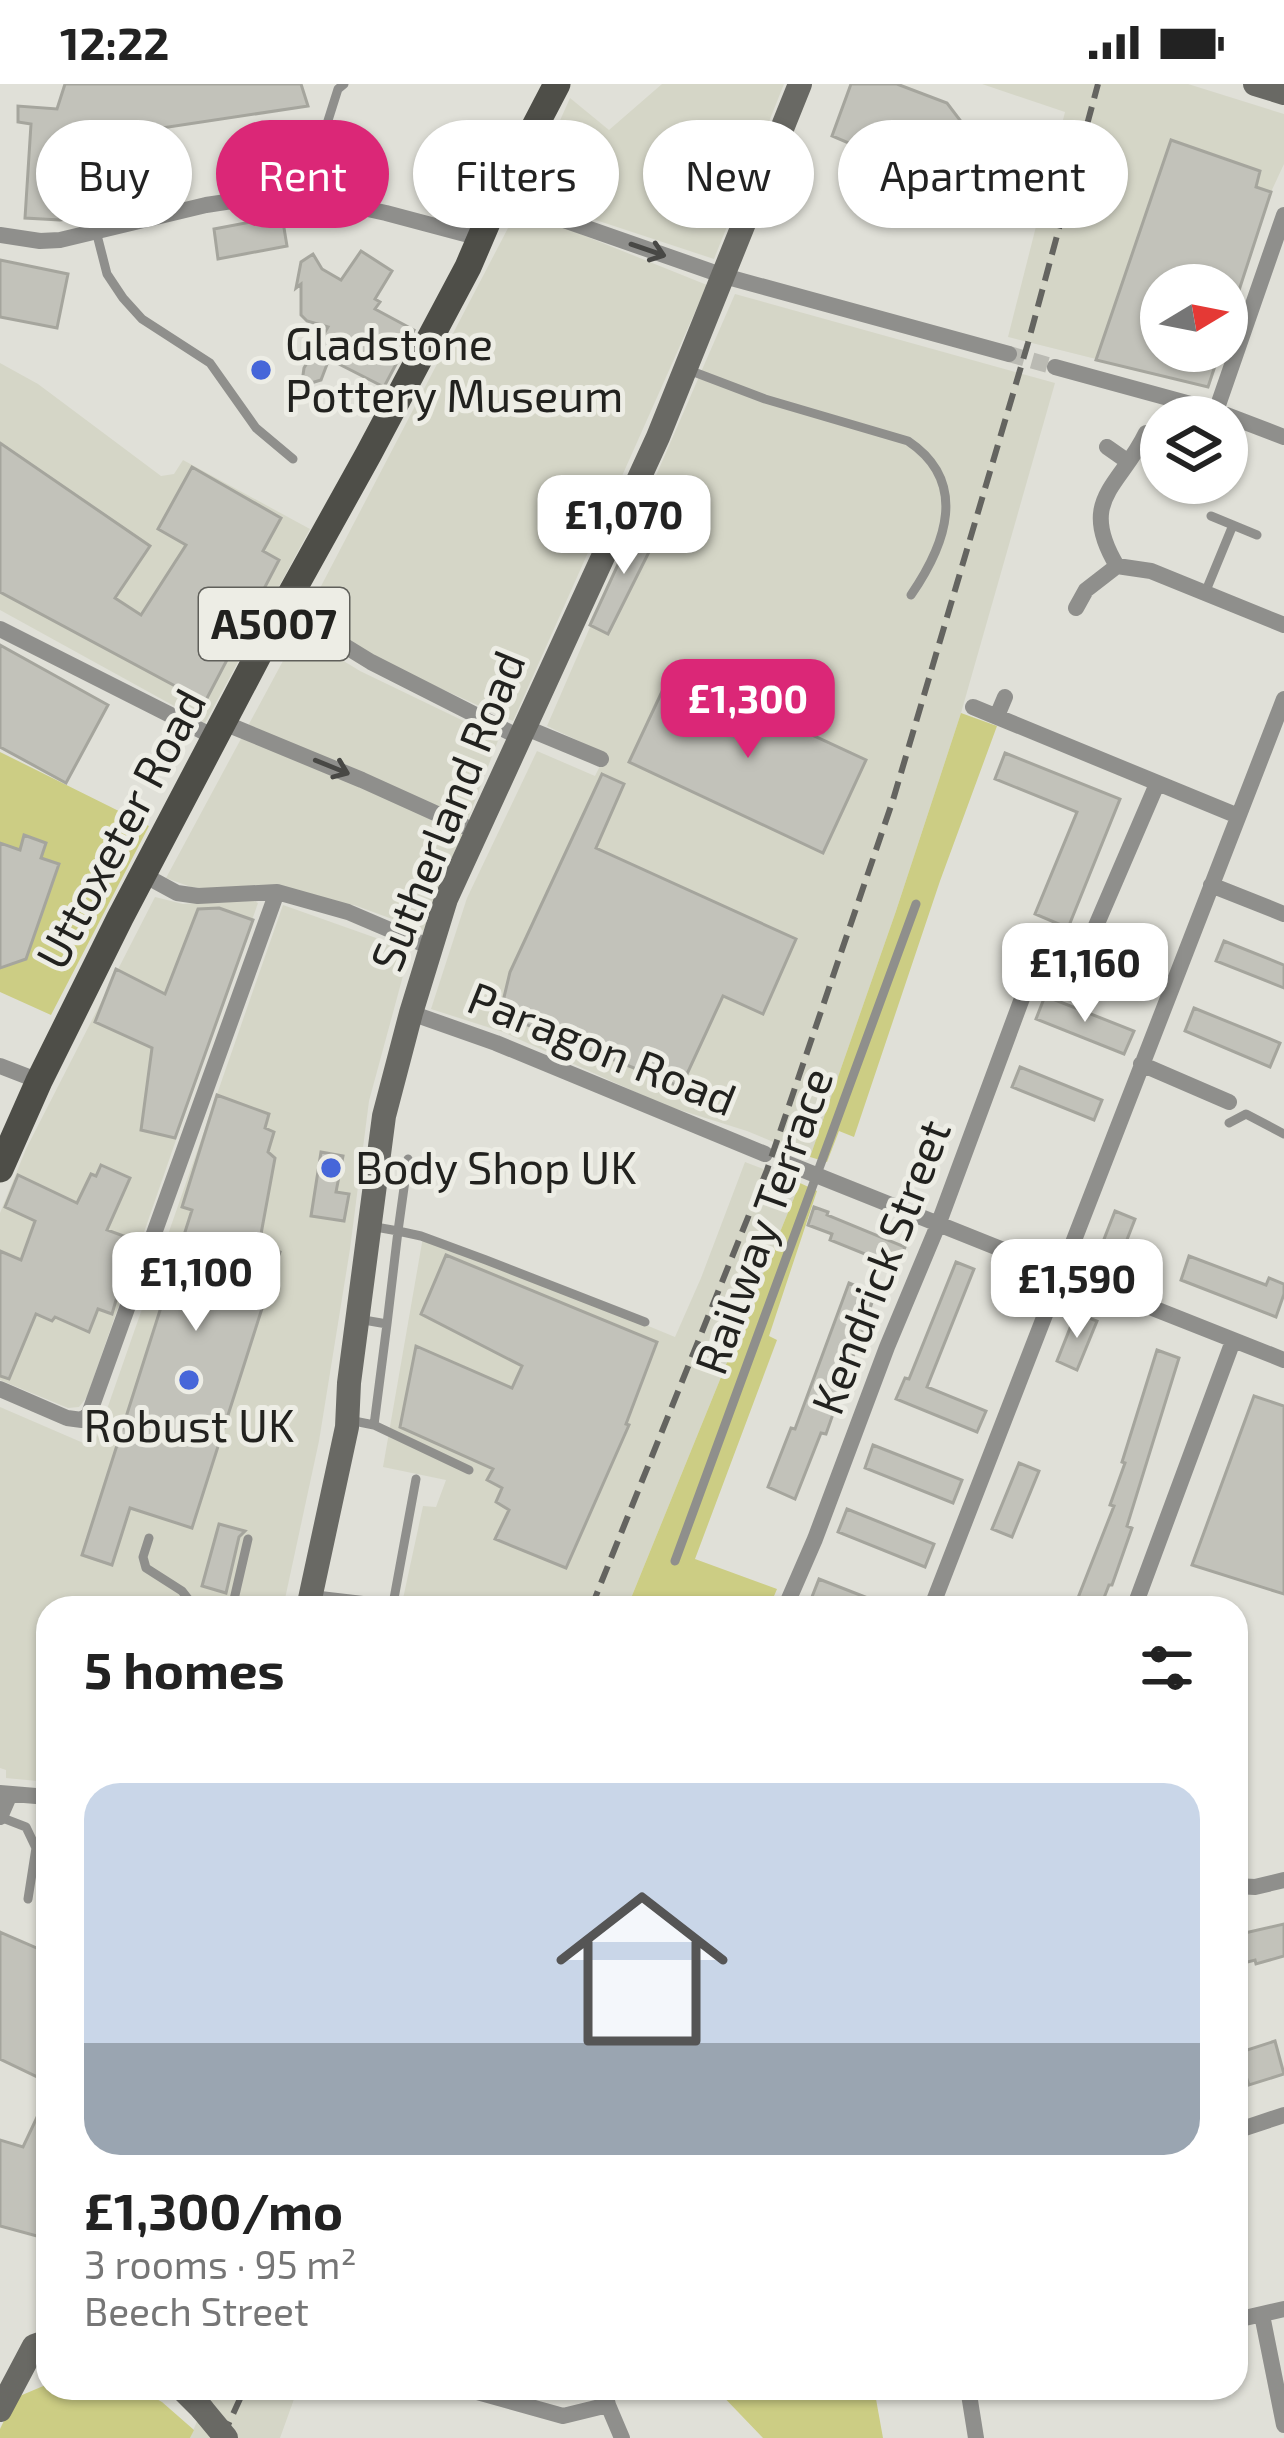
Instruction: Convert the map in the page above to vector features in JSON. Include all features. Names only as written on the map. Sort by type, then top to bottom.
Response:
[{"type":"main road","name":"Uttoxeter Road","points":[[538,120],[557,84]]},
{"type":"main road","name":"Uttoxeter Road","points":[[0,1169],[142,874],[468,267],[484,228]]},
{"type":"street","name":"Sutherland Road","points":[[310,1596],[347,1419],[384,1116],[430,947],[446,899],[658,437],[800,84]]},
{"type":"street","points":[[1255,84],[1284,93]]},
{"type":"street","points":[[0,235],[59,240],[216,203]]},
{"type":"street","points":[[389,214],[480,238]]},
{"type":"street","points":[[1221,396],[1284,214]]},
{"type":"street","points":[[587,228],[724,276],[1009,354]]},
{"type":"street","points":[[1055,367],[1161,396]]},
{"type":"street","points":[[1248,423],[1284,437]]},
{"type":"street","points":[[1117,566],[1106,547],[1100,515],[1107,492],[1140,445]]},
{"type":"street","points":[[1107,447],[1127,460]]},
{"type":"street","points":[[1076,608],[1086,590],[1117,566],[1151,571],[1284,626]]},
{"type":"street","points":[[283,608],[371,662],[522,732],[601,759]]},
{"type":"street","points":[[0,629],[220,731],[362,780],[477,832]]},
{"type":"street","points":[[997,716],[1005,697]]},
{"type":"street","points":[[936,1596],[1284,699]]},
{"type":"street","points":[[973,707],[1238,816]]},
{"type":"street","points":[[1016,943],[1040,951],[1044,939],[1080,962],[1157,784]]},
{"type":"street","points":[[142,874],[177,893],[198,896],[277,892],[348,912],[430,947]]},
{"type":"street","points":[[1211,885],[1284,914]]},
{"type":"street","points":[[0,1388],[67,1418],[82,1420],[89,1414],[277,892]]},
{"type":"street","name":"Kendrick Street","points":[[790,1596],[938,1225],[1040,951]]},
{"type":"street","name":"Paragon Road","points":[[411,1013],[765,1154]]},
{"type":"street","points":[[1141,1064],[1229,1102]]},
{"type":"street","points":[[0,1066],[38,1082]]},
{"type":"street","points":[[786,1163],[1061,1273]]},
{"type":"street","points":[[1145,1305],[1284,1360]]},
{"type":"street","points":[[1138,1596],[1233,1341]]},
{"type":"street","points":[[0,1817],[5,1793],[36,1796]]},
{"type":"street","points":[[1248,1887],[1284,1880]]},
{"type":"street","points":[[1248,2127],[1284,2115]]},
{"type":"street","points":[[1248,2318],[1284,2309]]},
{"type":"street","points":[[1262,2315],[1284,2425]]},
{"type":"street","points":[[0,2410],[36,2345]]},
{"type":"street","points":[[193,2400],[226,2438]]},
{"type":"street","points":[[506,2400],[563,2416],[599,2400]]},
{"type":"street","points":[[607,2400],[622,2438]]},
{"type":"street","points":[[970,2400],[976,2438]]},
{"type":"lane","points":[[328,120],[344,84]]},
{"type":"lane","points":[[95,232],[107,274],[123,298],[142,319],[210,363],[256,428],[292,459]]},
{"type":"lane","points":[[686,369],[908,441],[920,449],[943,479],[945,516],[934,557],[911,595]]},
{"type":"lane","points":[[1211,516],[1257,535]]},
{"type":"lane","points":[[1205,593],[1233,525]]},
{"type":"lane","name":"Railway Terrace","points":[[675,1561],[916,904]]},
{"type":"lane","points":[[1229,1123],[1246,1114],[1284,1134]]},
{"type":"lane","points":[[374,1425],[408,1159]]},
{"type":"lane","points":[[370,1226],[464,1252],[645,1322]]},
{"type":"lane","points":[[358,1319],[387,1324]]},
{"type":"lane","points":[[347,1419],[374,1425],[470,1470]]},
{"type":"lane","points":[[394,1596],[416,1479]]},
{"type":"lane","points":[[149,1538],[142,1557],[146,1568],[186,1596]]},
{"type":"lane","points":[[235,1596],[248,1539]]},
{"type":"lane","points":[[0,1817],[26,1827],[36,1848],[28,1899]]},
{"type":"shaded area","points":[[662,84],[784,84],[770,120],[643,120],[643,228],[726,228],[714,259],[619,228],[619,121]]},
{"type":"shaded area","points":[[982,84],[1188,84],[1284,114],[1284,164],[1248,264],[1140,264],[1140,370],[1008,337],[1036,228],[1128,228],[1128,120],[1063,120],[1065,112]]},
{"type":"shaded area","points":[[570,98],[597,120],[560,120]]},
{"type":"shaded area","points":[[508,228],[565,228],[707,285],[513,721],[373,658],[307,613]]},
{"type":"shaded area","points":[[735,294],[1055,383],[961,713],[810,1157],[664,1105],[503,1032],[431,1009],[467,898],[537,751],[595,776],[606,754],[547,726]]},
{"type":"shaded area","points":[[0,363],[38,384],[161,476],[174,474],[183,460],[310,529],[205,723],[0,610]]},
{"type":"shaded area","points":[[1148,372],[1213,372],[1208,387]]},
{"type":"shaded area","points":[[298,633],[360,671],[499,738],[425,931],[354,905],[191,887],[166,878]]},
{"type":"shaded area","points":[[155,897],[183,904],[250,899],[258,903],[87,1397],[79,1407],[68,1408],[0,1380],[0,1213],[26,1149]]},
{"type":"shaded area","points":[[283,905],[410,950],[369,1101],[319,1441],[286,1596],[36,1596],[36,1781],[6,1778],[6,1770],[0,1768],[0,1407],[88,1445],[98,1435]]},
{"type":"shaded area","points":[[745,1162],[800,1183],[632,1596],[404,1596],[423,1506],[436,1507],[446,1480],[383,1467],[423,1237],[675,1337]]},
{"type":"shaded area","points":[[206,2400],[294,2400],[280,2438],[190,2438]]},
{"type":"green space","points":[[961,713],[997,726],[854,1137],[839,1131],[827,1162],[810,1157],[896,911]]},
{"type":"green space","points":[[0,752],[149,826],[51,1015],[0,992]]},
{"type":"green space","points":[[800,1183],[817,1191],[769,1336],[777,1340],[695,1559],[777,1589],[774,1596],[632,1596]]},
{"type":"green space","points":[[36,2389],[36,2400],[158,2400],[194,2430],[190,2438],[0,2438],[15,2398]]},
{"type":"green space","points":[[727,2400],[876,2400],[883,2438],[763,2438]]},
{"type":"building","points":[[65,84],[301,84],[308,106],[192,123],[36,120],[36,219],[25,218],[31,124],[18,122],[18,106],[57,109]]},
{"type":"building","points":[[851,84],[897,84],[947,103],[960,120],[838,120],[838,139],[832,136]]},
{"type":"building","points":[[1171,140],[1260,171],[1256,187],[1271,192],[1248,264],[1140,264],[1140,371],[1096,360]]},
{"type":"building","points":[[284,228],[287,246],[218,259],[214,229]]},
{"type":"building","points":[[361,251],[392,271],[375,299],[380,302],[375,309],[414,330],[384,387],[329,359],[321,380],[311,383],[303,375],[304,368],[328,327],[301,315],[301,284],[296,288],[301,262],[313,254],[322,269],[341,280]]},
{"type":"building","points":[[0,260],[68,274],[57,328],[0,317]]},
{"type":"building","points":[[1146,372],[1213,372],[1208,387]]},
{"type":"building","points":[[0,443],[150,546],[115,598],[141,615],[186,545],[158,529],[192,467],[281,518],[263,551],[279,560],[205,702],[0,592]]},
{"type":"building","points":[[638,521],[659,532],[608,634],[590,625]]},
{"type":"building","points":[[0,645],[108,705],[66,783],[0,747]]},
{"type":"building","points":[[672,670],[866,760],[823,853],[629,762]]},
{"type":"building","points":[[1005,753],[1120,799],[1068,928],[1035,914],[1077,812],[995,779]]},
{"type":"building","points":[[602,774],[624,784],[596,848],[796,939],[763,1014],[723,996],[681,1087],[500,1014],[510,972]]},
{"type":"building","points":[[24,835],[46,843],[41,858],[59,864],[26,959],[0,968],[0,843],[20,850]]},
{"type":"building","points":[[219,908],[253,920],[175,1138],[141,1130],[152,1048],[95,1022],[116,969],[165,994],[198,909]]},
{"type":"building","points":[[1224,941],[1284,965],[1284,988],[1216,961]]},
{"type":"building","points":[[1045,996],[1134,1031],[1124,1054],[1036,1019]]},
{"type":"building","points":[[1194,1008],[1280,1043],[1270,1067],[1185,1031]]},
{"type":"building","points":[[1020,1067],[1102,1100],[1094,1120],[1012,1087]]},
{"type":"building","name":"Robust UK","points":[[217,1095],[269,1114],[265,1128],[274,1132],[268,1152],[275,1158],[259,1245],[280,1252],[192,1528],[130,1508],[112,1565],[82,1555],[192,1210],[182,1207]]},
{"type":"building","points":[[321,1152],[343,1156],[336,1192],[349,1194],[344,1221],[311,1216]]},
{"type":"building","points":[[101,1165],[130,1178],[107,1230],[129,1238],[117,1273],[123,1276],[112,1314],[98,1309],[89,1332],[36,1314],[9,1379],[0,1376],[0,1251],[21,1260],[35,1221],[5,1207],[18,1175],[77,1203],[91,1174],[96,1176]]},
{"type":"building","points":[[814,1207],[905,1247],[897,1267],[830,1240],[832,1234],[808,1225]]},
{"type":"building","points":[[1115,1211],[1135,1219],[1114,1273],[1094,1265]]},
{"type":"building","points":[[446,1255],[657,1342],[629,1425],[566,1568],[495,1539],[509,1510],[496,1502],[502,1488],[487,1480],[493,1469],[400,1427],[416,1346],[512,1388],[522,1366],[421,1314]]},
{"type":"building","points":[[1189,1256],[1266,1285],[1269,1278],[1284,1284],[1276,1317],[1181,1280]]},
{"type":"building","points":[[956,1262],[974,1269],[927,1387],[986,1411],[977,1432],[896,1399],[905,1378],[909,1379]]},
{"type":"building","points":[[849,1283],[875,1294],[826,1434],[821,1433],[795,1499],[768,1487],[791,1428],[795,1429]]},
{"type":"building","points":[[1076,1313],[1097,1321],[1077,1370],[1057,1361]]},
{"type":"building","points":[[1157,1350],[1179,1358],[1112,1585],[1105,1596],[1079,1596],[1114,1506],[1110,1505]]},
{"type":"building","points":[[1254,1396],[1284,1406],[1284,1594],[1192,1565]]},
{"type":"building","points":[[873,1445],[962,1480],[953,1503],[865,1468]]},
{"type":"building","points":[[1019,1463],[1039,1471],[1012,1537],[992,1529]]},
{"type":"building","points":[[847,1509],[934,1544],[925,1567],[838,1532]]},
{"type":"building","points":[[219,1524],[245,1531],[239,1537],[226,1593],[202,1586]]},
{"type":"building","points":[[819,1579],[863,1596],[812,1596]]},
{"type":"building","points":[[1284,1924],[1284,1956],[1248,1962],[1248,1932]]},
{"type":"building","points":[[0,1932],[36,1948],[36,2076],[0,2059]]},
{"type":"building","points":[[1275,2041],[1284,2074],[1249,2085],[1248,2050]]},
{"type":"building","points":[[36,2119],[36,2236],[0,2226],[0,2140],[23,2147]]},
{"type":"tunnel","points":[[1009,354],[1055,367]]},
{"type":"railway","points":[[596,1596],[767,1170],[893,800],[1028,343],[1098,84]]},
{"type":"railway","points":[[222,2438],[239,2400]]},
{"type":"place","name":"Gladstone Pottery Museum","points":[[261,370]]},
{"type":"place","name":"Body Shop UK","points":[[331,1168]]},
{"type":"place","name":"Robust UK","points":[[189,1380]]}]
